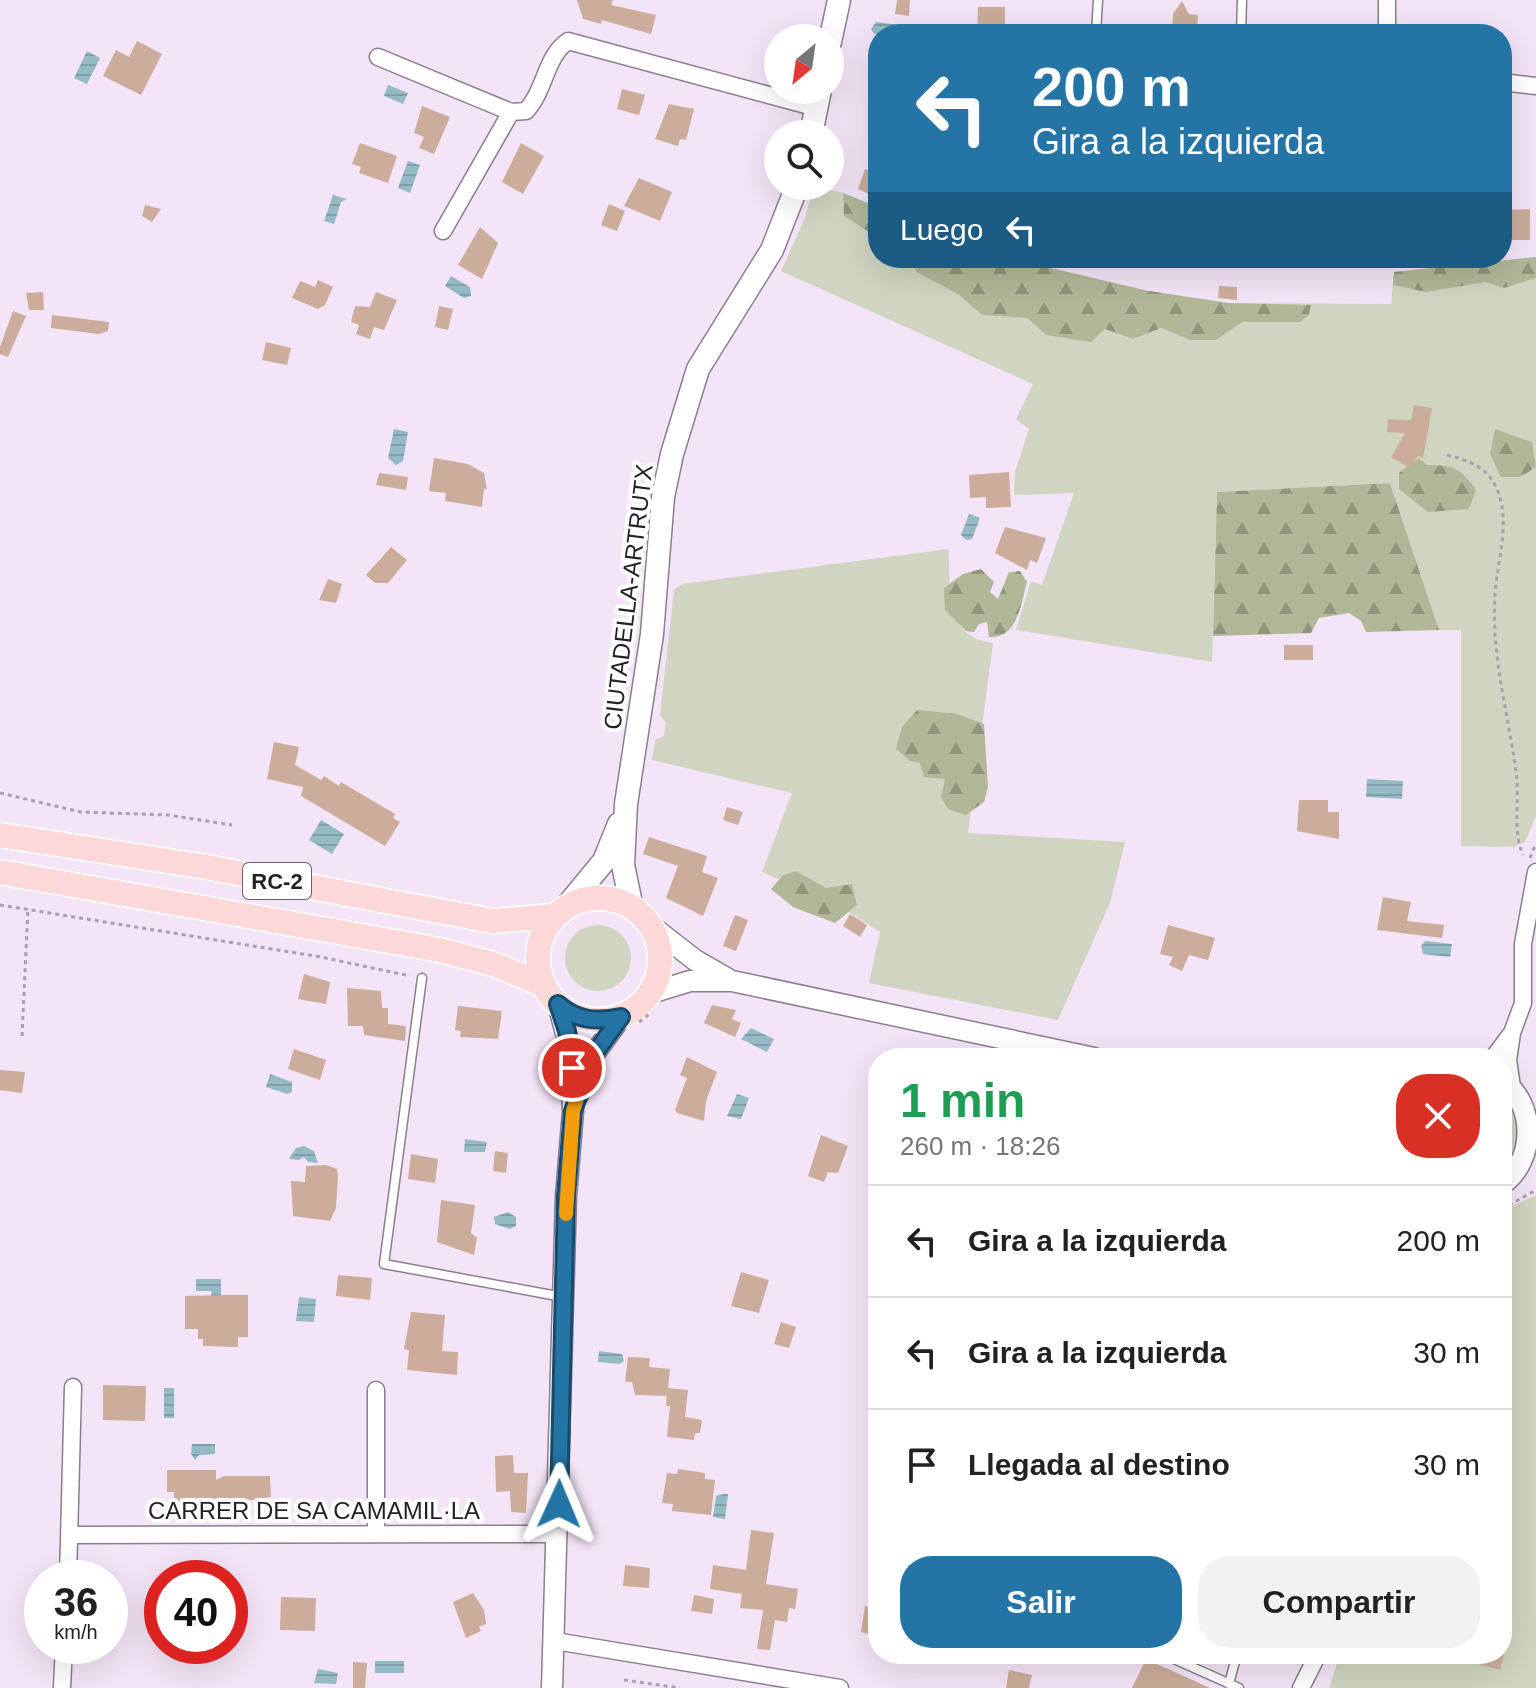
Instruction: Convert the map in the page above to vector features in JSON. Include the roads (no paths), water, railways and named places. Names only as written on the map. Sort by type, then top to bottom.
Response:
[{"type":"main road","points":[[834,24],[839,0]]},
{"type":"main road","name":"CIUTADELLA-ARTRUTX","points":[[632,908],[623,865],[626,804],[652,634],[663,497],[679,426],[698,369],[772,250],[792,200]]},
{"type":"main road","name":"CIUTADELLA-ARTRUTX","points":[[561,911],[604,861],[626,804]]},
{"type":"main road","name":"RC-2","points":[[0,835],[200,866],[492,921],[561,911],[600,898],[632,908]]},
{"type":"main road","name":"RC-2","points":[[0,872],[440,950],[493,964],[542,984],[558,1004],[583,1019],[630,1019]]},
{"type":"main road","points":[[630,1019],[638,1007],[657,998],[660,959],[650,925],[632,908]]},
{"type":"main road","points":[[542,984],[537,966],[538,948],[561,911]]},
{"type":"street","points":[[1387,0],[1387,24]]},
{"type":"street","points":[[378,57],[511,112],[526,111],[539,96],[547,70],[560,47],[568,41],[764,86]]},
{"type":"street","points":[[1512,83],[1536,86]]},
{"type":"street","points":[[443,231],[511,112]]},
{"type":"street","points":[[1510,1048],[1523,1003],[1523,944],[1536,872]]},
{"type":"street","points":[[650,925],[695,960],[732,981]]},
{"type":"street","points":[[657,998],[690,981],[732,981],[1047,1048]]},
{"type":"street","points":[[551,1684],[573,1111],[571,1052],[558,1004]]},
{"type":"street","points":[[573,1111],[592,1057],[630,1019]]},
{"type":"street","points":[[1501,1048],[1512,1033]]},
{"type":"street","points":[[1512,1090],[1532,1116],[1535,1140],[1529,1156],[1512,1175]]},
{"type":"street","points":[[1512,1179],[1536,1172]]},
{"type":"street","points":[[69,1560],[73,1387]]},
{"type":"street","points":[[376,1390],[376,1533]]},
{"type":"street","name":"CARRER DE SA CAMAMIL·LA","points":[[70,1535],[558,1534]]},
{"type":"street","points":[[555,1641],[840,1688]]},
{"type":"street","points":[[62,1688],[63,1664]]},
{"type":"street","points":[[1301,1688],[1312,1664]]},
{"type":"lane","points":[[1097,24],[1098,0]]},
{"type":"lane","points":[[1241,24],[1242,0]]},
{"type":"lane","points":[[422,978],[384,1264],[564,1298]]},
{"type":"lane","points":[[1185,1664],[1239,1688]]},
{"type":"lane","points":[[1229,1684],[1234,1664]]},
{"type":"water","points":[[87,51],[100,58],[87,84],[74,78]]},
{"type":"water","points":[[388,85],[408,93],[403,104],[384,96]]},
{"type":"water","points":[[408,161],[420,165],[410,193],[398,188]]},
{"type":"water","points":[[333,195],[347,199],[341,202],[334,224],[324,221]]},
{"type":"water","points":[[451,276],[470,287],[471,296],[464,298],[445,286]]},
{"type":"water","points":[[394,429],[408,432],[403,461],[396,465],[388,458]]},
{"type":"water","points":[[969,514],[980,518],[972,539],[966,540],[961,535]]},
{"type":"water","points":[[1367,779],[1403,781],[1402,799],[1366,797]]},
{"type":"water","points":[[321,820],[344,834],[332,854],[309,840]]},
{"type":"water","points":[[1425,941],[1452,944],[1450,957],[1423,954],[1421,946]]},
{"type":"water","points":[[751,1028],[774,1039],[767,1052],[741,1039]]},
{"type":"water","points":[[270,1074],[292,1082],[292,1092],[287,1094],[266,1087]]},
{"type":"water","points":[[737,1094],[749,1098],[741,1119],[727,1116]]},
{"type":"water","points":[[465,1139],[487,1142],[485,1152],[464,1152]]},
{"type":"water","points":[[304,1146],[314,1151],[318,1163],[308,1162],[304,1157],[289,1159],[296,1148]]},
{"type":"water","points":[[508,1212],[516,1217],[516,1226],[510,1229],[495,1224],[494,1217]]},
{"type":"water","points":[[196,1279],[221,1279],[221,1302],[212,1303],[211,1291],[196,1291]]},
{"type":"water","points":[[299,1297],[316,1299],[314,1322],[296,1321]]},
{"type":"water","points":[[599,1351],[622,1354],[624,1361],[620,1364],[598,1362]]},
{"type":"water","points":[[164,1388],[174,1388],[174,1418],[164,1418]]},
{"type":"water","points":[[192,1444],[215,1444],[215,1454],[199,1455],[195,1460],[191,1454]]},
{"type":"water","points":[[728,1494],[725,1519],[713,1517],[716,1496]]},
{"type":"water","points":[[375,1661],[404,1661],[404,1673],[375,1673]]},
{"type":"water","points":[[318,1669],[338,1673],[336,1684],[314,1683]]}]
